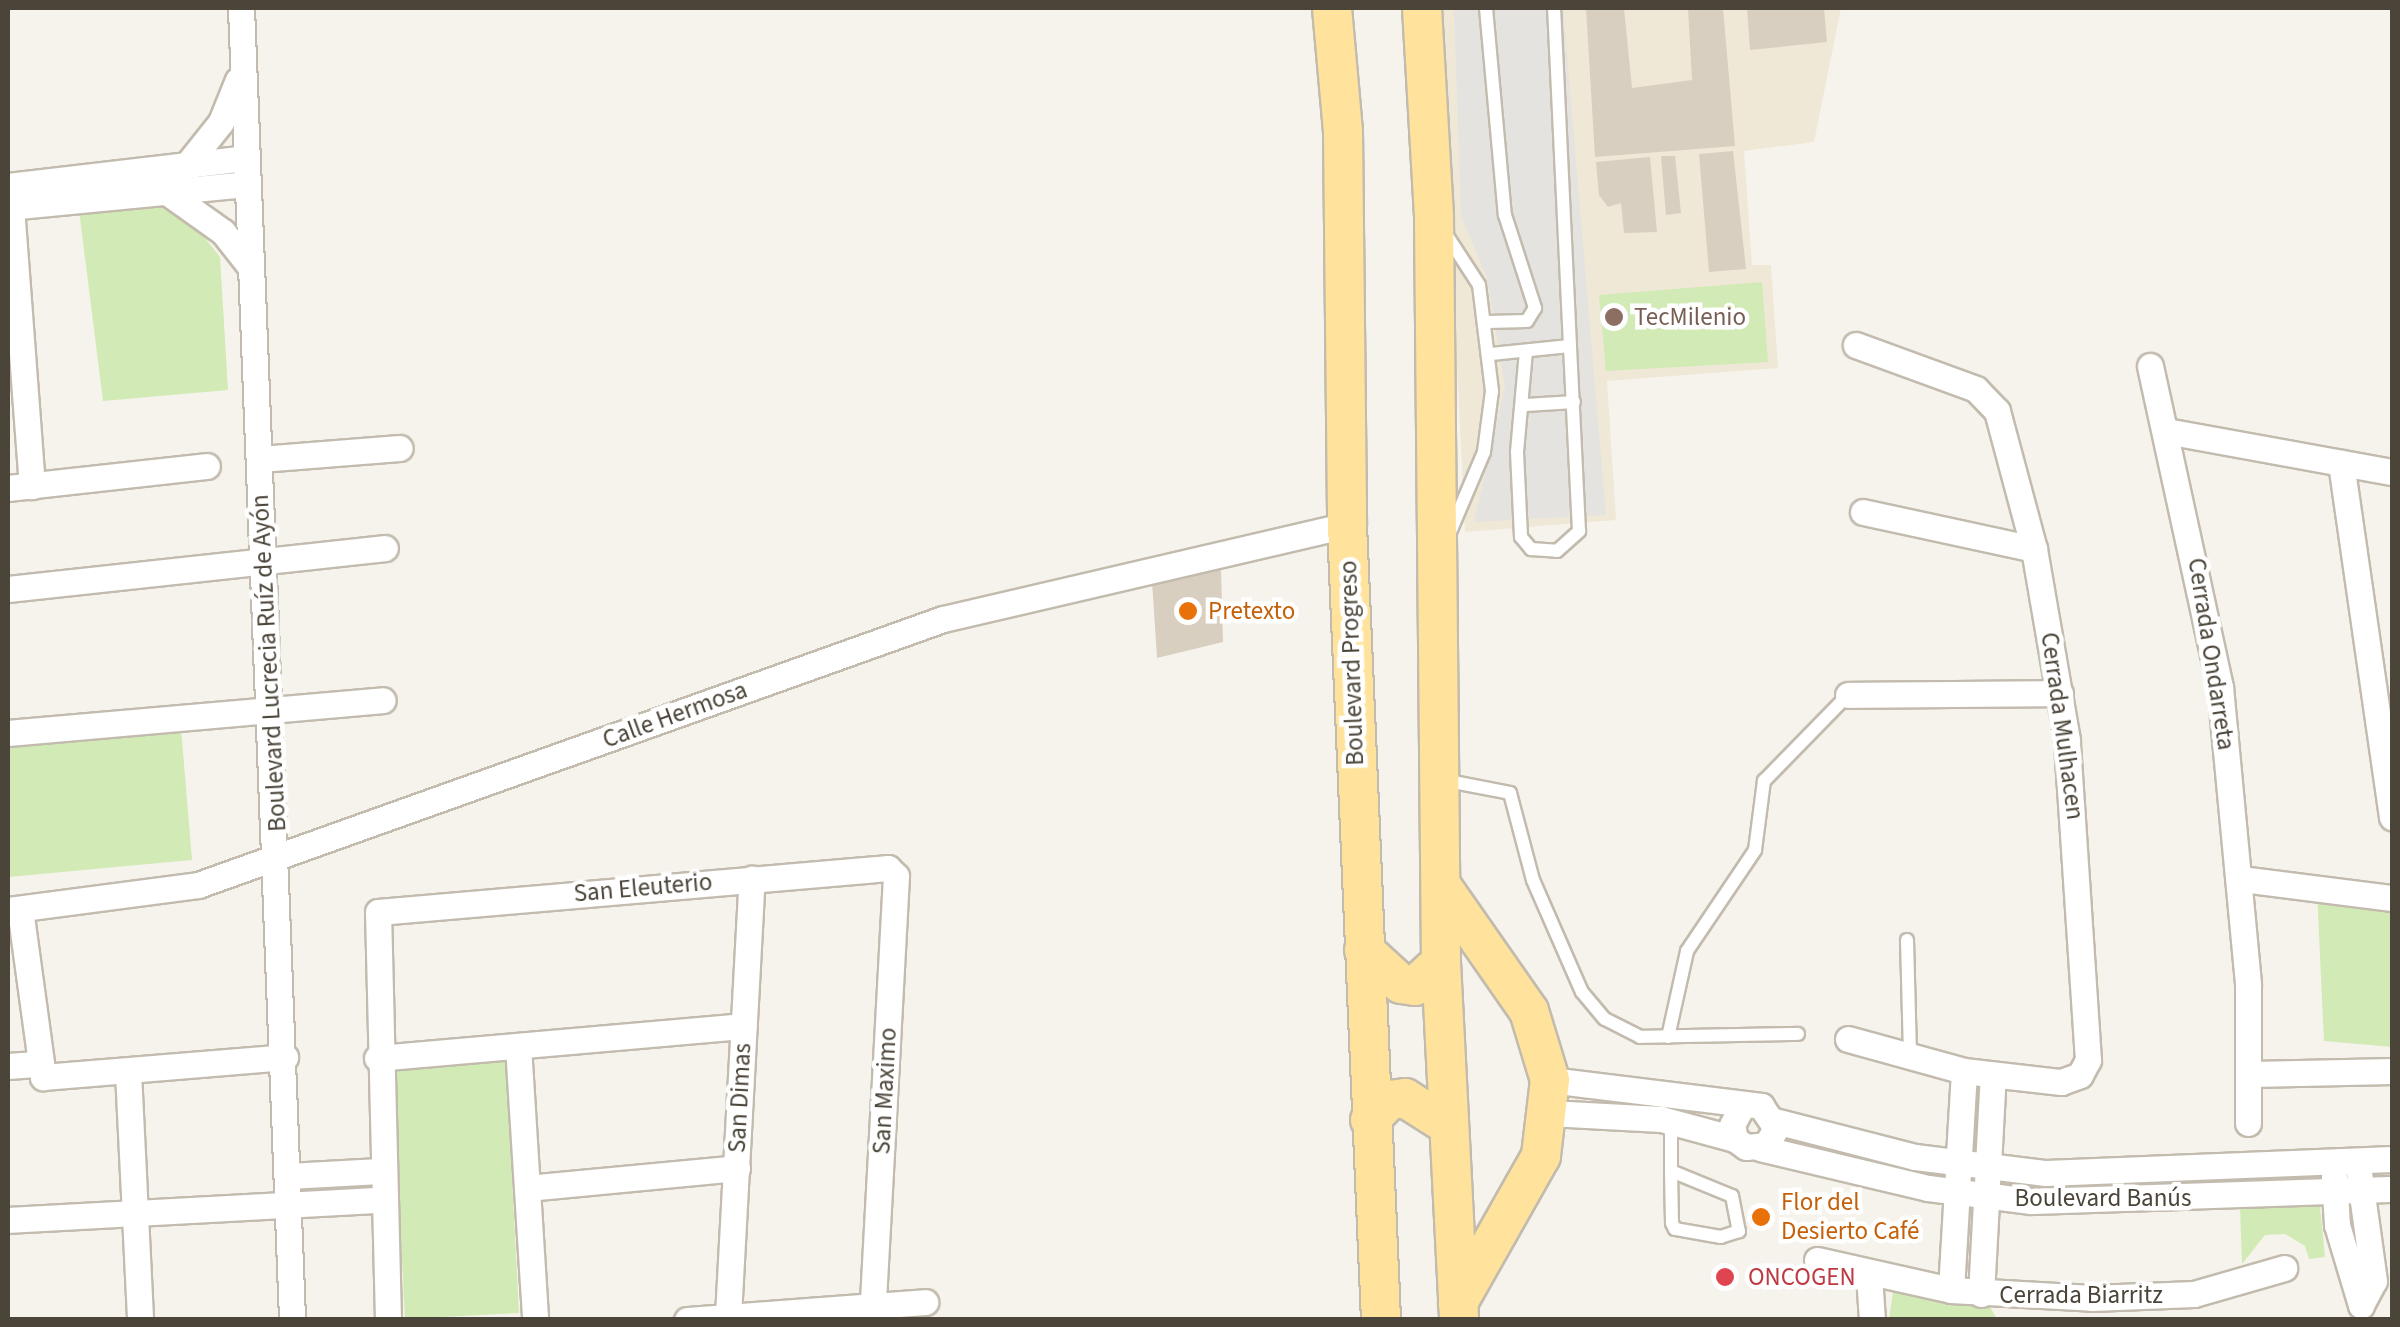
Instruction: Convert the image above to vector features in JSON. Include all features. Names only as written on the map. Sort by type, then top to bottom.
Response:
[{"type":"main road","name":"Boulevard Progreso","points":[[1332,8],[1344,131],[1347,525],[1381,1320]]},
{"type":"main road","points":[[1422,8],[1434,220],[1441,962],[1458,1311]]},
{"type":"main road","points":[[1441,885],[1529,1011],[1550,1097],[1526,1192],[1458,1311]]},
{"type":"main road","points":[[1364,950],[1387,977],[1415,986],[1441,962]]},
{"type":"main road","points":[[1370,1120],[1388,1100],[1405,1098],[1446,1124]]},
{"type":"street","name":"Boulevard Lucrecia Ruíz de Ayón","points":[[241,8],[245,171],[278,860],[292,1320]]},
{"type":"street","points":[[154,184],[186,166],[220,122],[242,70]]},
{"type":"street","points":[[186,166],[245,171]]},
{"type":"street","points":[[207,466],[20,487],[9,200],[245,171]]},
{"type":"street","points":[[154,184],[224,232],[250,267]]},
{"type":"street","name":"Cerrada Mulhacen","points":[[1856,344],[1976,389],[1997,411],[2034,549],[2060,693],[2080,864],[2088,1060],[2080,1075],[2061,1082],[1993,1076]]},
{"type":"street","name":"Cerrada Ondarreta","points":[[2150,366],[2220,687],[2241,879],[2251,1074],[2248,1123]]},
{"type":"street","points":[[2166,431],[2392,472]]},
{"type":"street","points":[[260,460],[400,448]]},
{"type":"street","points":[[2341,463],[2392,817]]},
{"type":"street","points":[[1863,512],[2034,549]]},
{"type":"street","name":"Calle Hermosa","points":[[14,910],[164,894],[278,860],[943,619],[1347,525]]},
{"type":"street","points":[[8,589],[385,548]]},
{"type":"street","points":[[1848,695],[2060,693]]},
{"type":"street","points":[[8,733],[384,700]]},
{"type":"street","name":"San Eleuterio","points":[[377,1058],[372,919],[386,910],[888,868],[896,876]]},
{"type":"street","name":"San Maximo","points":[[873,1306],[896,876]]},
{"type":"street","points":[[2241,879],[2392,898]]},
{"type":"street","name":"San Dimas","points":[[728,1316],[752,880]]},
{"type":"street","points":[[14,910],[43,1072]]},
{"type":"street","points":[[388,1320],[377,1058],[744,1026]]},
{"type":"street","points":[[1848,1039],[1910,1058],[1993,1076],[1986,1197],[2001,1303]]},
{"type":"street","points":[[518,1046],[535,1320]]},
{"type":"street","points":[[8,1066],[43,1072],[128,1072],[285,1057]]},
{"type":"street","points":[[1951,1290],[1964,1071]]},
{"type":"street","points":[[2251,1074],[2392,1071]]},
{"type":"street","points":[[128,1072],[140,1320]]},
{"type":"street","points":[[1674,1091],[1742,1108],[1762,1106],[1775,1121],[1771,1140],[1760,1148],[1671,1121],[1550,1097],[1674,1091]]},
{"type":"street","points":[[1735,1139],[1732,1126],[1742,1108]]},
{"type":"street","name":"Boulevard Banús","points":[[1775,1121],[1988,1168],[2123,1174],[2345,1157],[2392,1159]]},
{"type":"street","name":"Boulevard Banús","points":[[1760,1148],[1986,1197],[2093,1203],[2392,1190]]},
{"type":"street","points":[[2345,1157],[2348,1189],[2372,1282],[2362,1312]]},
{"type":"street","points":[[527,1188],[736,1168]]},
{"type":"street","points":[[288,1176],[380,1171]]},
{"type":"street","points":[[8,1220],[382,1200]]},
{"type":"street","name":"Cerrada Biarritz","points":[[1817,1260],[2001,1303],[2194,1294],[2284,1268]]},
{"type":"street","points":[[1869,1275],[1872,1320]]},
{"type":"street","points":[[687,1320],[925,1302]]},
{"type":"lane","points":[[1486,8],[1505,215],[1535,308],[1527,322],[1487,322]]},
{"type":"lane","points":[[1526,351],[1526,405],[1517,452],[1520,537],[1538,552],[1557,551],[1580,531],[1554,8]]},
{"type":"lane","points":[[1434,220],[1469,264],[1487,322],[1491,354],[1484,452],[1439,552]]},
{"type":"lane","points":[[1491,354],[1570,346]]},
{"type":"lane","points":[[1526,405],[1574,402]]},
{"type":"lane","points":[[1668,1038],[1688,951],[1755,850],[1764,781],[1848,695]]},
{"type":"lane","points":[[1440,780],[1510,793],[1533,880],[1582,992],[1604,1018],[1640,1037],[1798,1034]]},
{"type":"lane","points":[[1907,940],[1910,1058]]},
{"type":"lane","points":[[1671,1121],[1671,1170],[1675,1229],[1721,1237],[1739,1231],[1732,1196],[1671,1170]]},
{"type":"shaded area","name":"TecMilenio","points":[[1440,8],[1841,8],[1814,142],[1744,151],[1752,265],[1771,265],[1778,368],[1607,381],[1616,520],[1465,532]]},
{"type":"shaded area","points":[[1454,8],[1563,8],[1606,515],[1474,522],[1505,386],[1487,278],[1461,216]]},
{"type":"green space","points":[[163,204],[186,214],[220,257],[228,390],[103,401],[79,210]]},
{"type":"green space","points":[[1762,282],[1768,362],[1606,371],[1599,295]]},
{"type":"green space","points":[[181,728],[192,860],[8,877],[8,744]]},
{"type":"green space","points":[[2317,892],[2392,901],[2392,1047],[2324,1041]]},
{"type":"green space","points":[[506,1060],[519,1313],[405,1319],[392,1066]]},
{"type":"green space","points":[[2319,1196],[2325,1257],[2309,1259],[2305,1246],[2285,1234],[2265,1235],[2242,1264],[2240,1206]]},
{"type":"green space","points":[[1893,1292],[1989,1305],[1997,1319],[1889,1319]]},
{"type":"building","points":[[1586,8],[1624,8],[1632,88],[1692,80],[1688,8],[1723,8],[1735,146],[1595,157]]},
{"type":"building","points":[[1747,8],[1824,8],[1827,42],[1750,50]]},
{"type":"building","points":[[1733,151],[1746,269],[1709,272],[1699,154]]},
{"type":"building","points":[[1661,156],[1675,156],[1681,213],[1666,215]]},
{"type":"building","points":[[1650,157],[1657,232],[1624,233],[1621,203],[1608,207],[1599,195],[1596,162]]},
{"type":"building","name":"Pretexto","points":[[1221,570],[1223,642],[1157,658],[1152,581]]},
{"type":"place","name":"TecMilenio","points":[[1614,317]]},
{"type":"place","name":"Pretexto","points":[[1188,611]]},
{"type":"place","name":"Flor del Desierto Café","points":[[1761,1217]]},
{"type":"place","name":"ONCOGEN","points":[[1725,1277]]}]
